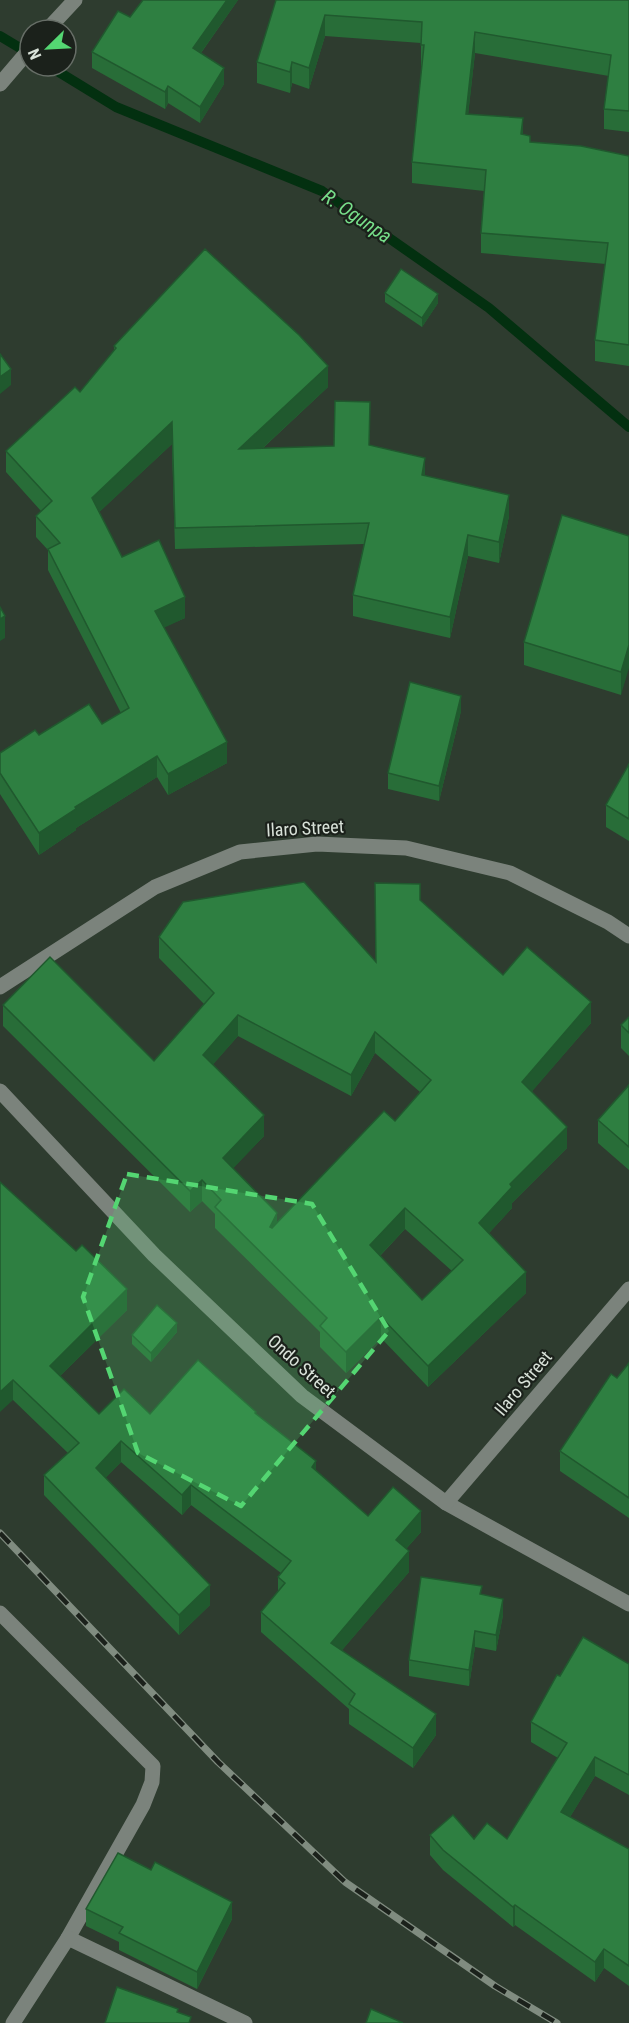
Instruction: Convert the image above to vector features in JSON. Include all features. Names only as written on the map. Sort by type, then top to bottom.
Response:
[{"type":"street","points":[[58,18],[75,0]]},
{"type":"street","points":[[0,84],[18,64]]},
{"type":"street","name":"Ilaro Street","points":[[0,987],[155,887],[240,852],[317,844],[406,848],[510,873],[608,922],[629,936]]},
{"type":"street","name":"Ondo Street","points":[[0,1091],[154,1255],[302,1396],[446,1503],[629,1604]]},
{"type":"street","name":"Ilaro Street","points":[[446,1503],[629,1289]]},
{"type":"street","points":[[0,1613],[153,1766],[152,1782],[143,1805],[68,1938],[13,2023]]},
{"type":"street","points":[[68,1938],[245,2023]]},
{"type":"highlighted area","points":[[127,1174],[312,1204],[389,1331],[241,1506],[138,1453],[83,1297]]},
{"type":"building","points":[[143,0],[227,0],[193,48],[224,68],[200,107],[168,86],[165,92],[92,52],[118,11],[130,17]]},
{"type":"building","points":[[276,0],[629,0],[629,111],[604,109],[611,55],[475,32],[466,114],[523,118],[521,134],[530,136],[530,142],[581,146],[629,156],[629,345],[595,340],[608,243],[481,233],[486,170],[412,162],[424,45],[421,45],[422,22],[325,15],[309,68],[292,62],[290,72],[257,62]]},
{"type":"building","points":[[205,249],[299,335],[328,366],[239,449],[334,446],[335,401],[370,402],[369,445],[425,458],[422,475],[509,495],[499,542],[468,535],[450,617],[353,595],[369,523],[175,528],[172,422],[92,498],[122,557],[159,540],[185,597],[155,611],[227,742],[168,774],[157,756],[75,807],[76,809],[39,833],[0,773],[0,753],[35,730],[39,735],[89,704],[102,724],[129,708],[48,549],[60,543],[36,516],[52,501],[6,451],[75,387],[80,392],[116,348],[114,346]]},
{"type":"building","points":[[401,269],[438,294],[422,318],[385,293]]},
{"type":"building","points":[[0,354],[11,369],[0,377]]},
{"type":"building","points":[[562,515],[629,536],[629,645],[621,672],[524,642]]},
{"type":"building","points":[[0,607],[5,616],[0,619]]},
{"type":"building","points":[[410,682],[461,696],[439,786],[388,773]]},
{"type":"building","points":[[629,764],[629,819],[606,805]]},
{"type":"building","points":[[304,882],[376,962],[375,883],[420,884],[420,900],[503,975],[527,947],[591,1002],[522,1082],[567,1127],[510,1184],[512,1187],[479,1223],[526,1272],[428,1366],[381,1317],[346,1352],[320,1326],[327,1318],[215,1207],[221,1200],[202,1180],[190,1191],[3,1005],[50,957],[154,1061],[214,993],[159,937],[183,902]],"holes":[[[238,1015],[351,1075],[375,1032],[431,1080],[395,1121],[384,1111],[272,1228],[270,1227],[277,1213],[223,1158],[264,1115],[203,1055]],[[405,1208],[463,1260],[422,1300],[370,1245]]]},
{"type":"building","points":[[629,1017],[629,1033],[621,1025]]},
{"type":"building","points":[[629,1085],[629,1147],[598,1120]]},
{"type":"building","points":[[0,1182],[76,1251],[82,1245],[127,1289],[50,1366],[99,1414],[124,1389],[150,1414],[198,1360],[255,1413],[316,1461],[312,1467],[368,1516],[393,1487],[421,1511],[396,1540],[409,1551],[331,1643],[436,1714],[413,1748],[349,1704],[355,1694],[261,1612],[285,1583],[278,1577],[291,1561],[191,1485],[182,1495],[121,1441],[96,1468],[210,1585],[179,1615],[44,1475],[79,1443],[13,1380],[0,1392]]},
{"type":"building","points":[[157,1305],[177,1323],[151,1353],[132,1335]]},
{"type":"building","points":[[629,1363],[629,1498],[560,1451],[611,1374],[617,1378]]},
{"type":"building","points":[[421,1577],[482,1586],[480,1594],[503,1599],[496,1635],[475,1631],[469,1670],[409,1660]]},
{"type":"building","points":[[583,1637],[629,1664],[629,1775],[595,1757],[561,1812],[629,1849],[629,1966],[604,1949],[595,1962],[515,1905],[513,1907],[443,1850],[430,1835],[453,1815],[474,1839],[487,1823],[507,1839],[567,1743],[531,1722],[557,1675],[560,1676]]},
{"type":"building","points":[[118,1853],[151,1870],[155,1862],[232,1902],[197,1972],[119,1933],[123,1927],[86,1909]]},
{"type":"building","points":[[117,1987],[178,2009],[177,2012],[191,2017],[189,2023],[105,2023]]},
{"type":"building","points":[[371,2009],[403,2023],[366,2023]]},
{"type":"waterway","name":"R. Ogunpa","points":[[0,36],[18,47]]},
{"type":"waterway","name":"R. Ogunpa","points":[[69,78],[116,107],[322,191],[489,308],[629,427]]},
{"type":"railway","points":[[0,1533],[218,1762],[345,1882],[495,1986],[557,2023]]}]
